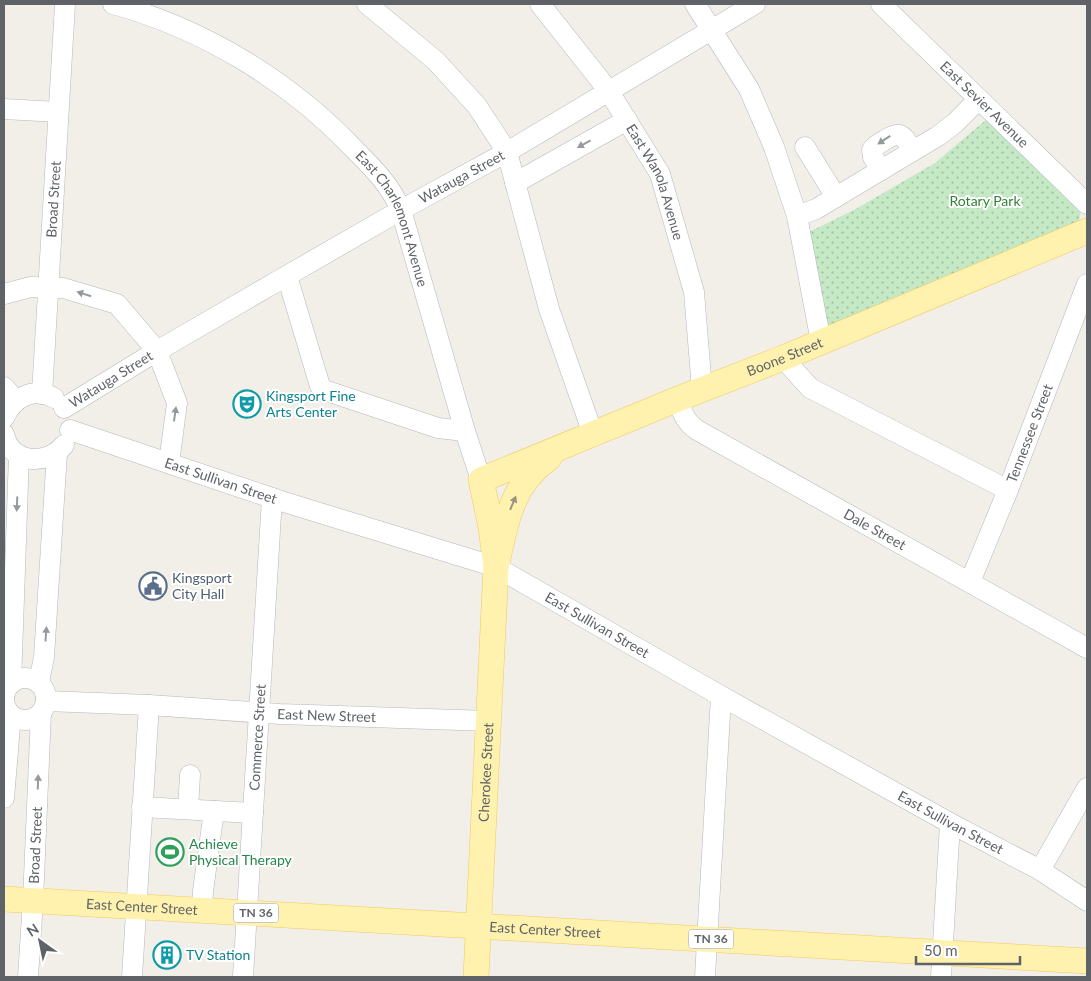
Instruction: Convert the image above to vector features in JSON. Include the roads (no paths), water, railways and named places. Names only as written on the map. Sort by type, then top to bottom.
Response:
[{"type":"main road","name":"Boone Street","points":[[480,480],[783,358],[1087,231]]},
{"type":"main road","points":[[496,567],[508,515],[524,481],[533,470],[547,460],[586,437]]},
{"type":"main road","name":"East Charlemont Avenue","points":[[480,480],[491,527],[496,567]]},
{"type":"main road","name":"Cherokee Street","points":[[476,977],[496,567]]},
{"type":"main road","name":"East Center Street","points":[[4,899],[1087,961]]},
{"type":"street","name":"Broad Street","points":[[42,394],[65,4]]},
{"type":"street","name":"East Charlemont Avenue","points":[[113,4],[190,32],[236,56],[274,81],[311,108],[343,137],[376,171],[393,192],[401,210],[480,480]]},
{"type":"street","points":[[367,4],[436,61],[477,106],[507,152],[586,437]]},
{"type":"street","name":"East Wanola Avenue","points":[[540,4],[608,90],[660,174],[694,292],[702,389]]},
{"type":"street","points":[[696,4],[749,89],[774,147],[797,216],[821,342]]},
{"type":"street","name":"Watauga Street","points":[[64,408],[156,352],[401,210],[507,152],[755,4]]},
{"type":"street","name":"East Sevier Avenue","points":[[881,4],[1087,204]]},
{"type":"street","points":[[797,216],[816,209],[947,130],[979,99]]},
{"type":"street","points":[[4,109],[58,112]]},
{"type":"street","points":[[515,183],[627,120]]},
{"type":"street","points":[[805,147],[836,197]]},
{"type":"street","points":[[287,276],[320,386],[324,390],[438,428],[465,431]]},
{"type":"street","name":"Tennessee Street","points":[[970,582],[1008,490],[1087,284]]},
{"type":"street","points":[[4,294],[48,286],[63,288],[117,304],[156,352],[177,403],[169,463]]},
{"type":"street","points":[[783,358],[810,388],[1008,490]]},
{"type":"street","points":[[4,418],[10,394],[42,394],[51,396],[64,408],[68,415],[70,430],[63,446],[57,453],[48,458],[38,460],[19,456],[10,448],[4,434]]},
{"type":"street","name":"Dale Street","points":[[678,399],[684,418],[697,430],[1087,648]]},
{"type":"street","name":"East Sullivan Street","points":[[70,430],[272,498],[496,567],[721,696],[950,823],[1040,870],[1087,901]]},
{"type":"street","name":"Broad Street","points":[[28,977],[34,900],[44,657],[57,453]]},
{"type":"street","points":[[4,798],[19,456]]},
{"type":"street","name":"Commerce Street","points":[[243,977],[272,498]]},
{"type":"street","points":[[20,678],[26,678],[42,699],[29,719],[22,720],[8,699],[20,678]]},
{"type":"street","points":[[705,977],[721,696]]},
{"type":"street","name":"East New Street","points":[[42,699],[259,712],[489,721]]},
{"type":"street","points":[[132,977],[149,705]]},
{"type":"street","points":[[188,809],[190,775]]},
{"type":"street","points":[[1040,870],[1087,788]]},
{"type":"street","points":[[142,807],[253,812]]},
{"type":"street","points":[[202,910],[214,810]]},
{"type":"street","points":[[941,977],[950,823]]},
{"type":"place","name":"Kingsport Fine Arts Center","points":[[247,404]]},
{"type":"place","name":"Kingsport City Hall","points":[[153,586]]},
{"type":"place","name":"Achieve Physical Therapy","points":[[170,852]]},
{"type":"place","name":"TV Station","points":[[167,955]]},
{"type":"park label","name":"Rotary Park","points":[[985,201]]}]
